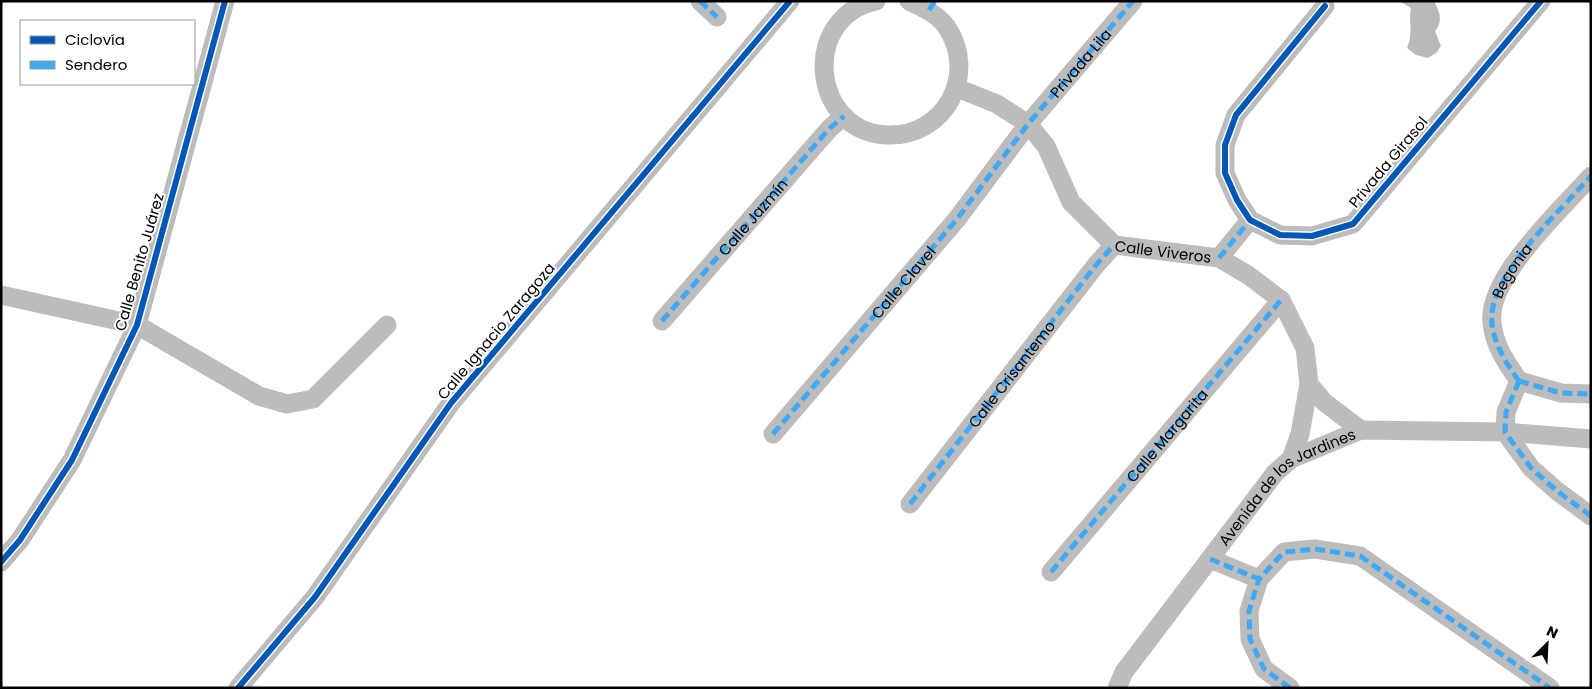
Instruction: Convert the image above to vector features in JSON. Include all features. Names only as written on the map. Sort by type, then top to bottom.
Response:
[{"type":"street","name":"Calle Benito Juárez","points":[[1,562],[20,540],[72,460],[137,325],[224,1]]},
{"type":"street","points":[[700,1],[717,17]]},
{"type":"street","name":"Calle Ignacio Zaragoza","points":[[238,688],[315,597],[451,403],[790,1]]},
{"type":"street","points":[[876,1],[866,3],[847,14],[832,31],[824,53],[823,76],[830,98],[844,116],[863,129],[885,135],[908,133],[929,124],[946,108],[957,88],[959,66],[956,44],[932,6],[908,1]]},
{"type":"street","name":"Privada Lila","points":[[1028,124],[1133,1]]},
{"type":"street","name":"Privada Girasol","points":[[1250,220],[1280,235],[1312,236],[1352,224],[1541,1]]},
{"type":"street","points":[[1219,258],[1250,220],[1237,200],[1224,173],[1224,144],[1236,115],[1325,6]]},
{"type":"street","name":"Calle Viveros","points":[[957,88],[996,104],[1028,124],[1046,146],[1071,202],[1114,245],[1219,258],[1248,275],[1281,300],[1305,348],[1308,384],[1300,434],[1291,459]]},
{"type":"street","name":"Calle Jazmín","points":[[662,321],[829,129],[844,116]]},
{"type":"street","name":"Calle Clavel","points":[[772,434],[957,219],[1028,124]]},
{"type":"street","name":"Begonia","points":[[1519,381],[1503,359],[1492,323],[1492,302],[1511,265],[1591,176]]},
{"type":"street","name":"Calle Crisantemo","points":[[910,504],[1096,265],[1114,245]]},
{"type":"street","points":[[1,295],[137,325],[259,396],[287,404],[313,399],[387,325]]},
{"type":"street","name":"Calle Margarita","points":[[1051,572],[1281,300]]},
{"type":"street","points":[[1591,394],[1561,393],[1519,381],[1506,412],[1505,432],[1531,468],[1557,491],[1591,516]]},
{"type":"street","points":[[1308,384],[1324,402],[1361,430]]},
{"type":"street","name":"Avenida de los Jardines","points":[[1118,688],[1124,672],[1210,558],[1275,472],[1291,459],[1361,430],[1505,432],[1591,439]]},
{"type":"street","points":[[1290,688],[1264,669],[1250,640],[1249,611],[1259,579],[1284,552],[1315,549],[1360,556],[1550,688]]},
{"type":"street","points":[[1210,558],[1259,579]]},
{"type":"shaded area","points":[[1399,1],[1434,1],[1440,20],[1435,31],[1441,46],[1436,53],[1428,58],[1416,55],[1407,48],[1411,33],[1411,8]]},
{"type":"marked path","points":[[700,1],[717,17]]},
{"type":"marked path","points":[[929,10],[935,1]]},
{"type":"marked path","points":[[773,434],[957,219],[1028,124],[1133,1]]},
{"type":"marked path","points":[[662,321],[829,129],[844,116]]},
{"type":"marked path","points":[[1519,381],[1495,339],[1492,323],[1493,305],[1513,265],[1528,245],[1591,176]]},
{"type":"marked path","points":[[1219,258],[1250,220]]},
{"type":"marked path","points":[[910,504],[1096,265],[1114,245]]},
{"type":"marked path","points":[[1051,572],[1281,300]]},
{"type":"marked path","points":[[1519,381],[1506,412],[1505,432],[1531,468],[1557,491],[1591,516]]},
{"type":"marked path","points":[[1519,381],[1561,393],[1591,394]]},
{"type":"marked path","points":[[1290,688],[1264,669],[1250,639],[1249,611],[1259,579],[1284,552],[1315,549],[1360,556],[1550,688]]},
{"type":"marked path","points":[[1210,559],[1259,579]]},
{"type":"cycle path","points":[[1,562],[20,540],[72,460],[137,325],[225,1]]},
{"type":"cycle path","points":[[238,688],[315,597],[451,403],[790,1]]},
{"type":"cycle path","points":[[1325,6],[1236,115],[1225,145],[1225,173],[1237,200],[1250,220],[1280,235],[1312,236],[1353,224],[1541,1]]}]
